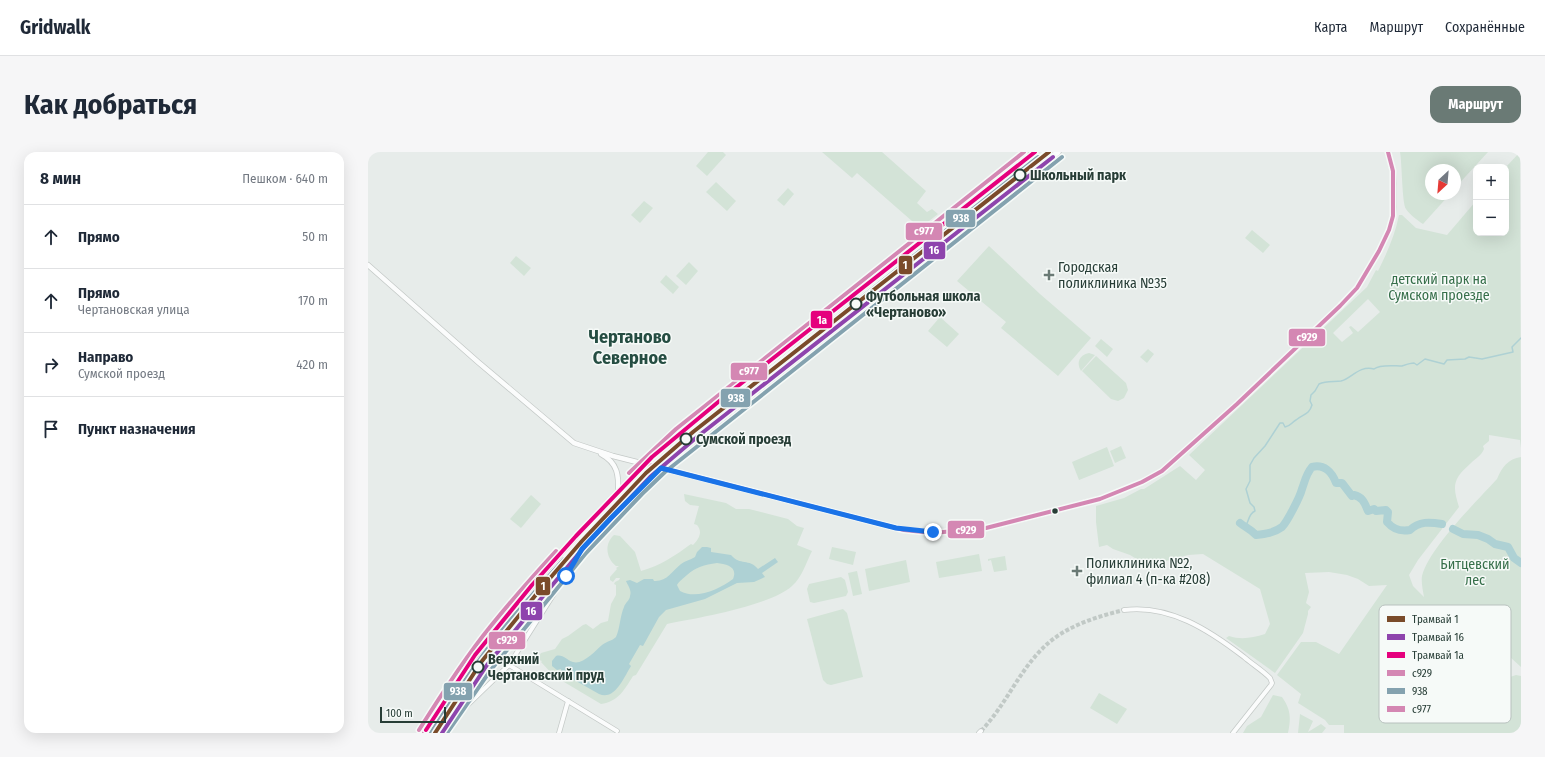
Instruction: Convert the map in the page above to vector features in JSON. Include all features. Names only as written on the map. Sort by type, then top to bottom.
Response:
[{"type":"main road","points":[[424,733],[457,682],[508,614],[577,537],[646,464],[680,434],[1034,152]]},
{"type":"main road","points":[[441,731],[484,667],[584,547],[661,468],[955,232],[1058,152]]},
{"type":"main road","points":[[947,221],[946,225],[948,228],[951,232],[955,232]]},
{"type":"main road","points":[[929,236],[937,240],[937,245],[935,248]]},
{"type":"street","points":[[368,265],[391,287],[566,438],[574,443],[661,468],[900,529],[933,532],[976,529],[990,527],[1100,499],[1155,476],[1167,466],[1340,306],[1357,288],[1379,251],[1389,230],[1393,216],[1394,187],[1388,152]]},
{"type":"street","points":[[589,448],[605,456],[615,466],[619,478],[618,493]]},
{"type":"street","points":[[441,731],[509,665],[584,547],[577,537]]},
{"type":"street","points":[[1124,610],[1140,608],[1152,609],[1196,625],[1221,640],[1270,678],[1272,683],[1271,685],[1233,733]]},
{"type":"street","points":[[509,665],[617,731]]},
{"type":"street","points":[[559,733],[568,701]]},
{"type":"green space","points":[[708,152],[723,152],[726,155],[707,176],[696,166]]},
{"type":"green space","points":[[822,152],[882,152],[926,191],[917,203],[927,212],[932,209],[938,214],[920,228],[857,173],[852,178]]},
{"type":"green space","points":[[1400,152],[1488,152],[1477,164],[1473,164],[1473,168],[1461,181],[1461,164],[1425,164],[1425,200],[1445,200],[1423,224],[1406,209]]},
{"type":"green space","points":[[1520,152],[1521,448],[1520,440],[1489,435],[1489,441],[1483,446],[1484,449],[1457,478],[1455,493],[1459,507],[1418,560],[1409,575],[1413,586],[1424,597],[1422,576],[1426,565],[1434,552],[1466,512],[1497,479],[1506,464],[1516,458],[1521,457],[1521,667],[1511,658],[1511,605],[1379,605],[1379,723],[1511,723],[1511,677],[1516,675],[1521,676],[1521,733],[1344,733],[1344,725],[1329,725],[1325,720],[1298,703],[1301,694],[1277,675],[1301,642],[1316,642],[1339,654],[1387,585],[1369,586],[1358,579],[1347,575],[1329,572],[1305,573],[1309,592],[1306,603],[1311,607],[1308,611],[1303,633],[1275,673],[1226,638],[1229,636],[1247,638],[1265,634],[1270,624],[1260,589],[1203,554],[1188,555],[1148,566],[1130,555],[1113,549],[1107,545],[1099,547],[1096,506],[1124,498],[1141,489],[1144,489],[1180,466],[1196,480],[1205,470],[1189,455],[1367,287],[1376,270],[1378,271],[1385,257],[1393,237],[1399,215],[1402,215],[1416,228],[1447,235],[1473,205],[1473,236],[1509,236],[1509,164]],"holes":[[[1368,299],[1380,312],[1358,332],[1351,326],[1349,327],[1353,333],[1342,342],[1333,333]]]},
{"type":"green space","points":[[716,182],[736,201],[727,211],[706,192]]},
{"type":"green space","points":[[788,188],[794,194],[784,206],[777,200]]},
{"type":"green space","points":[[644,201],[653,208],[640,223],[631,215]]},
{"type":"green space","points":[[1252,230],[1270,245],[1263,253],[1245,238]]},
{"type":"green space","points":[[989,246],[1040,294],[1091,338],[1058,376],[1001,328],[1006,322],[957,281]]},
{"type":"green space","points":[[516,256],[531,268],[524,276],[510,263]]},
{"type":"green space","points":[[689,262],[698,271],[686,285],[676,276]]},
{"type":"green space","points":[[666,275],[679,287],[673,294],[660,282]]},
{"type":"green space","points":[[940,317],[959,334],[947,347],[928,331]]},
{"type":"green space","points":[[1101,339],[1113,349],[1107,357],[1095,346]]},
{"type":"green space","points":[[1148,349],[1154,354],[1147,363],[1140,357]]},
{"type":"green space","points":[[1089,353],[1095,355],[1081,371],[1079,368],[1079,360],[1081,357]]},
{"type":"green space","points":[[1096,356],[1126,383],[1128,390],[1124,398],[1118,401],[1111,399],[1082,371]]},
{"type":"green space","points":[[1121,446],[1126,458],[1115,463],[1110,451]]},
{"type":"green space","points":[[1107,447],[1114,466],[1079,480],[1072,462]]},
{"type":"green space","points":[[684,494],[726,503],[736,509],[749,509],[788,519],[797,526],[804,528],[797,545],[812,551],[804,570],[792,586],[782,593],[768,600],[733,610],[667,624],[636,675],[633,676],[624,690],[612,701],[601,704],[554,676],[541,662],[542,661],[539,660],[539,656],[541,653],[555,649],[562,639],[583,625],[586,624],[593,629],[601,623],[608,621],[611,604],[616,595],[616,585],[614,584],[620,578],[616,578],[613,582],[610,580],[610,577],[619,566],[616,566],[613,563],[608,555],[609,543],[614,535],[620,536],[635,552],[641,571],[661,563],[695,543],[700,533],[697,525],[694,524],[699,506],[690,505],[685,501]]},
{"type":"green space","points":[[531,495],[541,504],[521,528],[510,519]]},
{"type":"green space","points":[[832,547],[856,552],[853,565],[829,559]]},
{"type":"green space","points":[[979,554],[982,571],[939,578],[936,562]]},
{"type":"green space","points":[[1005,556],[1007,570],[994,572],[991,560],[988,561],[988,559]]},
{"type":"green space","points":[[906,560],[910,582],[869,591],[865,569]]},
{"type":"green space","points":[[857,571],[862,594],[853,596],[848,573]]},
{"type":"green space","points":[[841,577],[845,580],[848,592],[846,596],[814,603],[810,602],[807,589],[809,584]]},
{"type":"green space","points":[[843,609],[847,613],[863,677],[831,685],[827,684],[823,680],[807,619]]},
{"type":"green space","points":[[1099,693],[1127,709],[1117,724],[1090,708]]},
{"type":"green space","points":[[1273,695],[1282,697],[1289,710],[1290,723],[1288,733],[1243,733],[1247,726],[1261,717]]},
{"type":"green space","points":[[1300,714],[1313,721],[1308,732],[1321,724],[1326,728],[1322,733],[1298,733]]},
{"type":"water","name":"Верхний Чертановский пруд","points":[[702,547],[711,548],[711,552],[731,555],[738,560],[755,566],[758,569],[775,558],[778,562],[762,573],[765,577],[754,582],[737,583],[705,599],[666,610],[659,617],[643,646],[640,645],[629,664],[631,666],[622,682],[610,694],[599,694],[562,673],[561,669],[557,670],[552,666],[552,661],[556,656],[563,656],[573,662],[585,660],[604,644],[616,637],[623,611],[630,594],[626,581],[630,580],[637,583],[644,579],[653,579],[654,581],[662,580],[669,576],[681,564],[695,557],[697,552]],"holes":[[[721,563],[728,565],[733,569],[733,579],[728,583],[715,590],[700,594],[680,591],[677,585],[690,572],[697,568]]]},
{"type":"waterway","points":[[1245,527],[1251,514],[1255,511],[1254,507],[1250,503],[1246,489],[1250,481],[1250,465],[1280,423],[1283,423],[1285,427],[1289,426],[1309,411],[1312,405],[1310,401],[1311,395],[1319,384],[1345,380],[1356,373],[1369,368],[1374,369],[1383,366],[1402,366],[1412,363],[1417,365],[1425,359],[1444,364],[1447,360],[1465,359],[1469,357],[1482,359],[1513,352],[1512,347],[1521,338]]},
{"type":"waterway","points":[[1240,523],[1256,535],[1273,532],[1282,527],[1301,493],[1308,472],[1312,467],[1316,466],[1324,468],[1330,472],[1336,483],[1342,483],[1352,496],[1354,495],[1362,499],[1368,511],[1374,509],[1376,511],[1386,510],[1388,512],[1387,522],[1394,528],[1406,531],[1417,525],[1425,523],[1442,524]]},
{"type":"waterway","points":[[1453,529],[1463,534],[1478,535],[1495,544],[1508,547],[1514,558],[1521,563]]},
{"type":"tunnel","points":[[981,731],[990,721],[1033,658],[1050,641],[1080,624],[1124,610]]},
{"type":"tram line","name":"1а","points":[[426,730],[475,655],[532,585],[576,536],[652,457],[729,393],[1035,152]]},
{"type":"tram line","name":"1","points":[[435,733],[482,661],[582,541],[646,473],[693,432],[1049,152]]},
{"type":"tram line","name":"16","points":[[442,733],[487,665],[586,545],[650,477],[697,437],[1053,157]]},
{"type":"transit line","name":"с977","points":[[629,473],[676,429],[1024,152]]},
{"type":"transit line","name":"с977","points":[[435,730],[480,663],[577,545],[657,464],[1048,152]]},
{"type":"transit line","name":"с929","points":[[424,733],[457,682],[503,620],[600,511],[646,464],[904,530],[933,533],[986,528],[1100,499],[1142,482],[1162,471],[1237,404],[1357,288],[1379,251],[1389,230],[1393,216],[1393,171],[1388,152]]},
{"type":"transit line","name":"938","points":[[637,481],[684,439],[1038,157]]},
{"type":"transit line","name":"938","points":[[447,733],[490,671],[586,553],[665,472],[1062,157]]},
{"type":"transit line","name":"с977","points":[[419,730],[453,677],[480,639],[556,551]]},
{"type":"transit line","name":"938","points":[[431,733],[463,683],[498,635],[564,559]]},
{"type":"transit line","name":"с929","points":[[448,720],[485,667],[569,564]]},
{"type":"place","name":"Школьный парк","points":[[1020,175]]},
{"type":"place","name":"Городская поликлиника №35","points":[[1049,275]]},
{"type":"place","name":"Футбольная школа «Чертаново»","points":[[856,304]]},
{"type":"place","name":"Сумской проезд","points":[[686,439]]},
{"type":"place","name":"Поликлиника №2, филиал 4 (п-ка #208)","points":[[1077,571]]},
{"type":"place","name":"Верхний Чертановский пруд","points":[[478,667]]},
{"type":"district","name":"Чертаново Северное","points":[[630,347]]},
{"type":"route","points":[[566,576],[582,549],[661,468],[904,530],[933,532]]},
{"type":"park label","name":"детский парк на Сумском проезде","points":[[1439,288]]},
{"type":"park label","name":"Битцевский лес","points":[[1475,572]]}]
